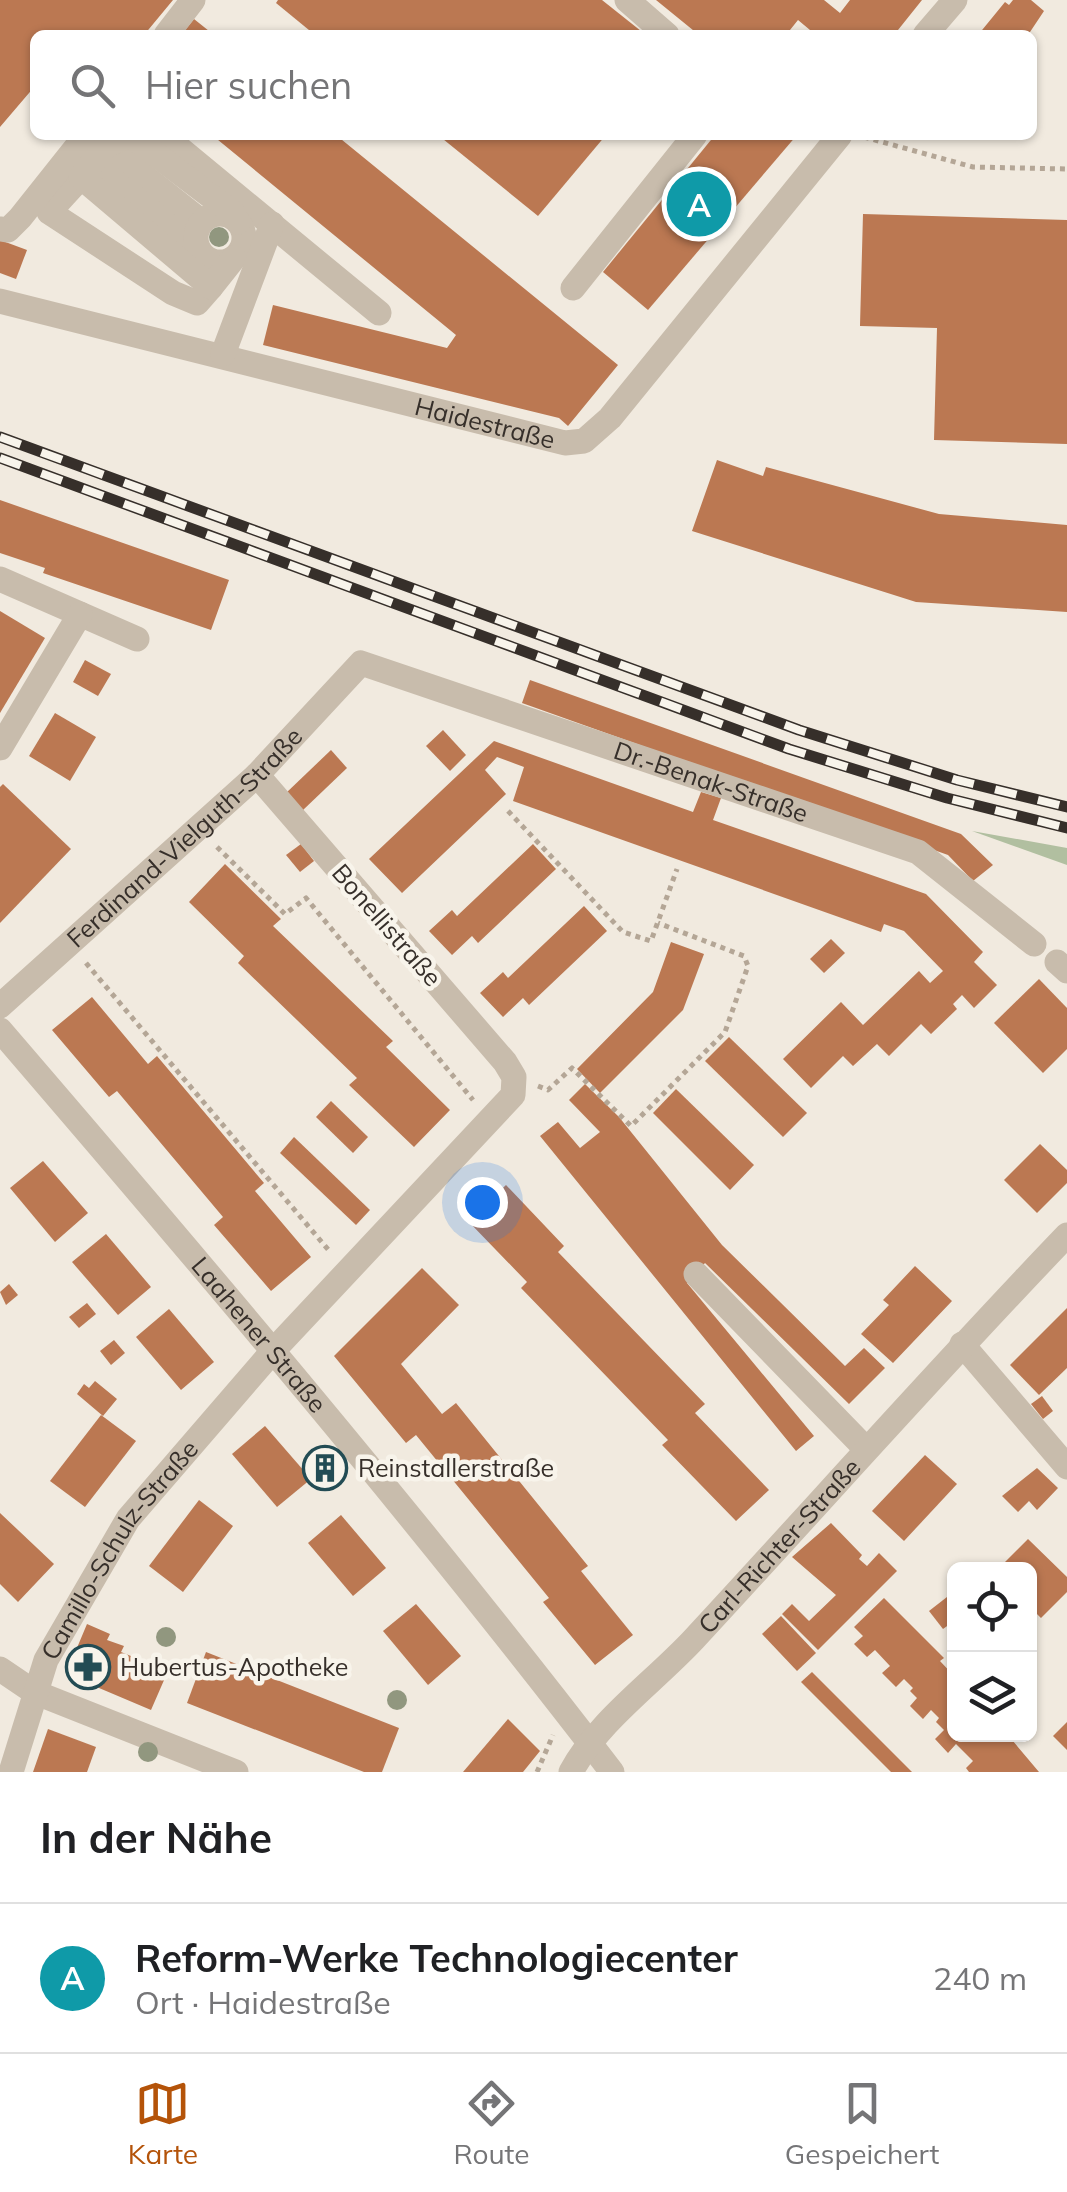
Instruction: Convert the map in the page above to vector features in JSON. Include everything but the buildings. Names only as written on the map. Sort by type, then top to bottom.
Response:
[{"type":"street","points":[[170,30],[193,0]]},
{"type":"street","points":[[626,0],[661,30]]},
{"type":"street","points":[[929,30],[956,0]]},
{"type":"street","points":[[0,230],[8,230],[91,155],[120,140]]},
{"type":"street","points":[[91,155],[49,212],[172,293],[197,303],[243,245],[238,222],[233,213],[137,140]]},
{"type":"street","points":[[169,140],[378,313]]},
{"type":"street","points":[[573,288],[691,140]]},
{"type":"street","name":"Haidestraße","points":[[0,300],[565,443],[584,442],[610,418],[836,140]]},
{"type":"street","points":[[91,155],[202,222]]},
{"type":"street","points":[[91,155],[212,261],[234,258]]},
{"type":"street","points":[[91,155],[211,287]]},
{"type":"street","points":[[199,250],[196,236],[202,222],[224,214],[238,222]]},
{"type":"street","points":[[223,354],[272,224]]},
{"type":"street","points":[[0,579],[137,640]]},
{"type":"street","points":[[0,748],[80,614]]},
{"type":"street","name":"Ferdinand-Vielguth-Straße","points":[[0,1006],[257,774],[361,662]]},
{"type":"street","name":"Dr.-Benak-Straße","points":[[361,662],[918,852],[1034,944]]},
{"type":"street","name":"Bonellistraße","points":[[257,774],[514,1077]]},
{"type":"street","name":"Laahener Straße","points":[[0,1030],[272,1352],[612,1772]]},
{"type":"street","points":[[272,1352],[513,1095],[514,1077]]},
{"type":"street","name":"Carl-Richter-Straße","points":[[588,1740],[692,1640],[865,1448],[1067,1235]]},
{"type":"street","points":[[696,1274],[865,1448]]},
{"type":"street","points":[[962,1344],[1067,1467]]},
{"type":"street","name":"Camillo-Schulz-Straße","points":[[11,1772],[46,1660],[128,1518],[272,1352]]},
{"type":"street","points":[[0,1669],[34,1692],[236,1772]]},
{"type":"street","points":[[571,1772],[588,1740]]},
{"type":"path","points":[[877,140],[972,167],[1067,170]]},
{"type":"path","points":[[508,811],[623,932],[651,942],[678,870]]},
{"type":"path","points":[[197,827],[285,914],[306,898],[489,1119]]},
{"type":"path","points":[[514,1077],[548,1090],[572,1068],[631,1126],[726,1032],[748,966],[744,956],[658,923]]},
{"type":"path","points":[[68,942],[346,1272]]},
{"type":"green space","points":[[972,831],[1067,848],[1067,865]]},
{"type":"railway","points":[[0,437],[799,730],[957,780],[1067,807]]},
{"type":"railway","points":[[0,458],[789,749],[947,798],[1067,828]]},
{"type":"place","name":"Reform-Werke Technologiecenter","points":[[699,204]]},
{"type":"place","name":"Reinstallerstraße","points":[[325,1468]]},
{"type":"place","name":"Hubertus-Apotheke","points":[[88,1667]]}]
